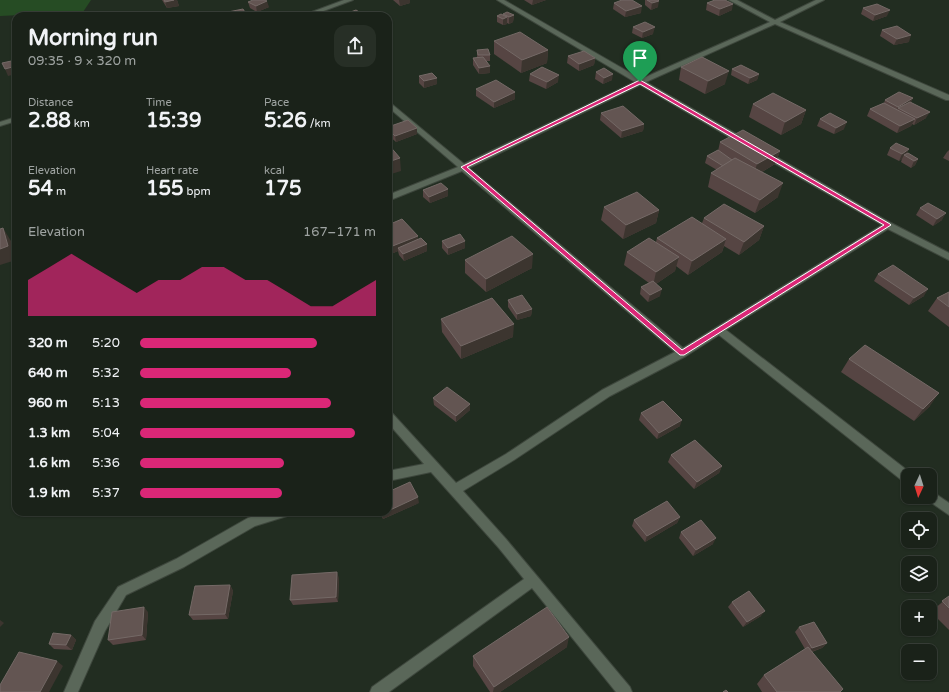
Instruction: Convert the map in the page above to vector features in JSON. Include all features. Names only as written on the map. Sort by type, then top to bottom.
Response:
[{"type":"street","points":[[316,12],[350,0]]},
{"type":"street","points":[[500,0],[888,225],[949,257]]},
{"type":"street","points":[[732,0],[775,22],[949,98]]},
{"type":"street","points":[[392,196],[464,167],[640,82],[821,0]]},
{"type":"street","points":[[392,106],[682,353]]},
{"type":"street","points":[[0,124],[12,120]]},
{"type":"street","points":[[454,490],[510,457],[606,393],[682,353],[888,225]]},
{"type":"street","points":[[719,330],[901,473]]},
{"type":"street","points":[[392,420],[502,543],[625,692]]},
{"type":"street","points":[[392,475],[433,466]]},
{"type":"street","points":[[937,501],[949,510]]},
{"type":"street","points":[[71,692],[100,626],[122,591],[180,563],[252,522],[271,516]]},
{"type":"street","points":[[377,692],[533,580]]},
{"type":"green space","points":[[0,0],[91,0],[83,12],[12,12],[12,15],[0,16]]},
{"type":"building","points":[[253,0],[267,1],[256,6],[248,2]]},
{"type":"building","points":[[622,0],[632,0],[642,6],[626,11],[614,3]]},
{"type":"building","points":[[647,0],[658,0],[659,1],[652,3]]},
{"type":"building","points":[[715,0],[725,0],[733,4],[720,9],[707,3]]},
{"type":"building","points":[[877,4],[890,10],[875,15],[863,8]]},
{"type":"building","points":[[243,9],[245,12],[228,12]]},
{"type":"building","points":[[507,12],[514,15],[509,17],[503,14]]},
{"type":"building","points":[[501,14],[507,17],[503,19],[497,16]]},
{"type":"building","points":[[645,22],[655,27],[643,32],[633,27]]},
{"type":"building","points":[[897,26],[911,35],[897,39],[882,30]]},
{"type":"building","points":[[520,32],[548,50],[522,60],[494,41]]},
{"type":"building","points":[[488,49],[490,55],[478,55],[477,50]]},
{"type":"building","points":[[584,51],[595,58],[579,64],[568,56]]},
{"type":"building","points":[[483,57],[490,66],[479,68],[473,58]]},
{"type":"building","points":[[702,57],[729,71],[708,81],[681,67]]},
{"type":"building","points":[[12,61],[12,67],[5,69],[2,63]]},
{"type":"building","points":[[741,65],[759,74],[750,78],[732,69]]},
{"type":"building","points":[[542,67],[559,75],[547,82],[530,74]]},
{"type":"building","points":[[604,68],[613,74],[604,78],[596,72]]},
{"type":"building","points":[[432,73],[437,78],[424,81],[419,76]]},
{"type":"building","points":[[496,80],[515,92],[494,102],[476,89]]},
{"type":"building","points":[[899,92],[913,98],[898,107],[885,100]]},
{"type":"building","points":[[773,93],[806,110],[785,122],[753,104]]},
{"type":"building","points":[[910,102],[930,112],[917,118],[898,108]]},
{"type":"building","points":[[884,103],[915,119],[900,126],[870,109]]},
{"type":"building","points":[[623,106],[644,124],[622,131],[601,113]]},
{"type":"building","points":[[830,113],[847,122],[836,128],[820,119]]},
{"type":"building","points":[[408,120],[417,128],[395,136],[392,133],[392,126]]},
{"type":"building","points":[[743,130],[780,151],[757,164],[720,142]]},
{"type":"building","points":[[896,143],[909,149],[902,154],[890,148]]},
{"type":"building","points":[[392,149],[400,158],[392,161]]},
{"type":"building","points":[[718,150],[732,160],[723,166],[707,156]]},
{"type":"building","points":[[908,153],[918,159],[914,161],[904,155]]},
{"type":"building","points":[[735,158],[783,183],[760,200],[711,173]]},
{"type":"building","points":[[441,183],[448,189],[429,197],[423,190]]},
{"type":"building","points":[[637,192],[659,210],[626,225],[604,207]]},
{"type":"building","points":[[928,203],[946,213],[937,219],[920,208]]},
{"type":"building","points":[[724,204],[764,226],[744,242],[704,218]]},
{"type":"building","points":[[692,217],[726,239],[692,261],[657,238]]},
{"type":"building","points":[[402,219],[418,236],[392,246],[392,223]]},
{"type":"building","points":[[3,228],[8,246],[0,249],[0,229]]},
{"type":"building","points":[[460,234],[465,241],[448,248],[442,241]]},
{"type":"building","points":[[512,236],[533,254],[486,279],[465,260]]},
{"type":"building","points":[[421,238],[427,244],[403,254],[398,248]]},
{"type":"building","points":[[649,238],[679,257],[656,272],[627,252]]},
{"type":"building","points":[[893,265],[928,289],[914,298],[878,274]]},
{"type":"building","points":[[653,281],[662,289],[650,295],[641,287]]},
{"type":"building","points":[[949,292],[949,307],[937,298]]},
{"type":"building","points":[[522,295],[532,309],[517,314],[508,300]]},
{"type":"building","points":[[492,298],[514,324],[461,346],[441,319]]},
{"type":"building","points":[[865,345],[939,393],[923,409],[849,359]]},
{"type":"building","points":[[447,387],[470,404],[456,416],[433,398]]},
{"type":"building","points":[[663,401],[682,420],[659,433],[641,413]]},
{"type":"building","points":[[695,440],[722,466],[697,482],[671,455]]},
{"type":"building","points":[[410,482],[418,497],[392,509],[392,490]]},
{"type":"building","points":[[667,501],[680,517],[647,536],[634,520]]},
{"type":"building","points":[[701,520],[716,538],[696,550],[681,532]]},
{"type":"building","points":[[337,572],[336,597],[290,600],[292,575]]},
{"type":"building","points":[[230,585],[225,614],[189,615],[195,586]]},
{"type":"building","points":[[749,591],[765,611],[747,622],[732,602]]},
{"type":"building","points":[[949,596],[949,608],[942,601]]},
{"type":"building","points":[[144,607],[142,635],[108,640],[112,612]]},
{"type":"building","points":[[547,607],[569,637],[494,687],[473,656]]},
{"type":"building","points":[[814,622],[827,643],[812,648],[799,627]]},
{"type":"building","points":[[53,633],[71,635],[66,645],[49,644]]},
{"type":"building","points":[[808,647],[843,689],[840,692],[777,692],[764,675]]},
{"type":"building","points":[[19,652],[57,661],[40,692],[0,692],[0,685]]},
{"type":"route","points":[[640,82],[888,225],[682,353],[464,167],[640,82]]}]
